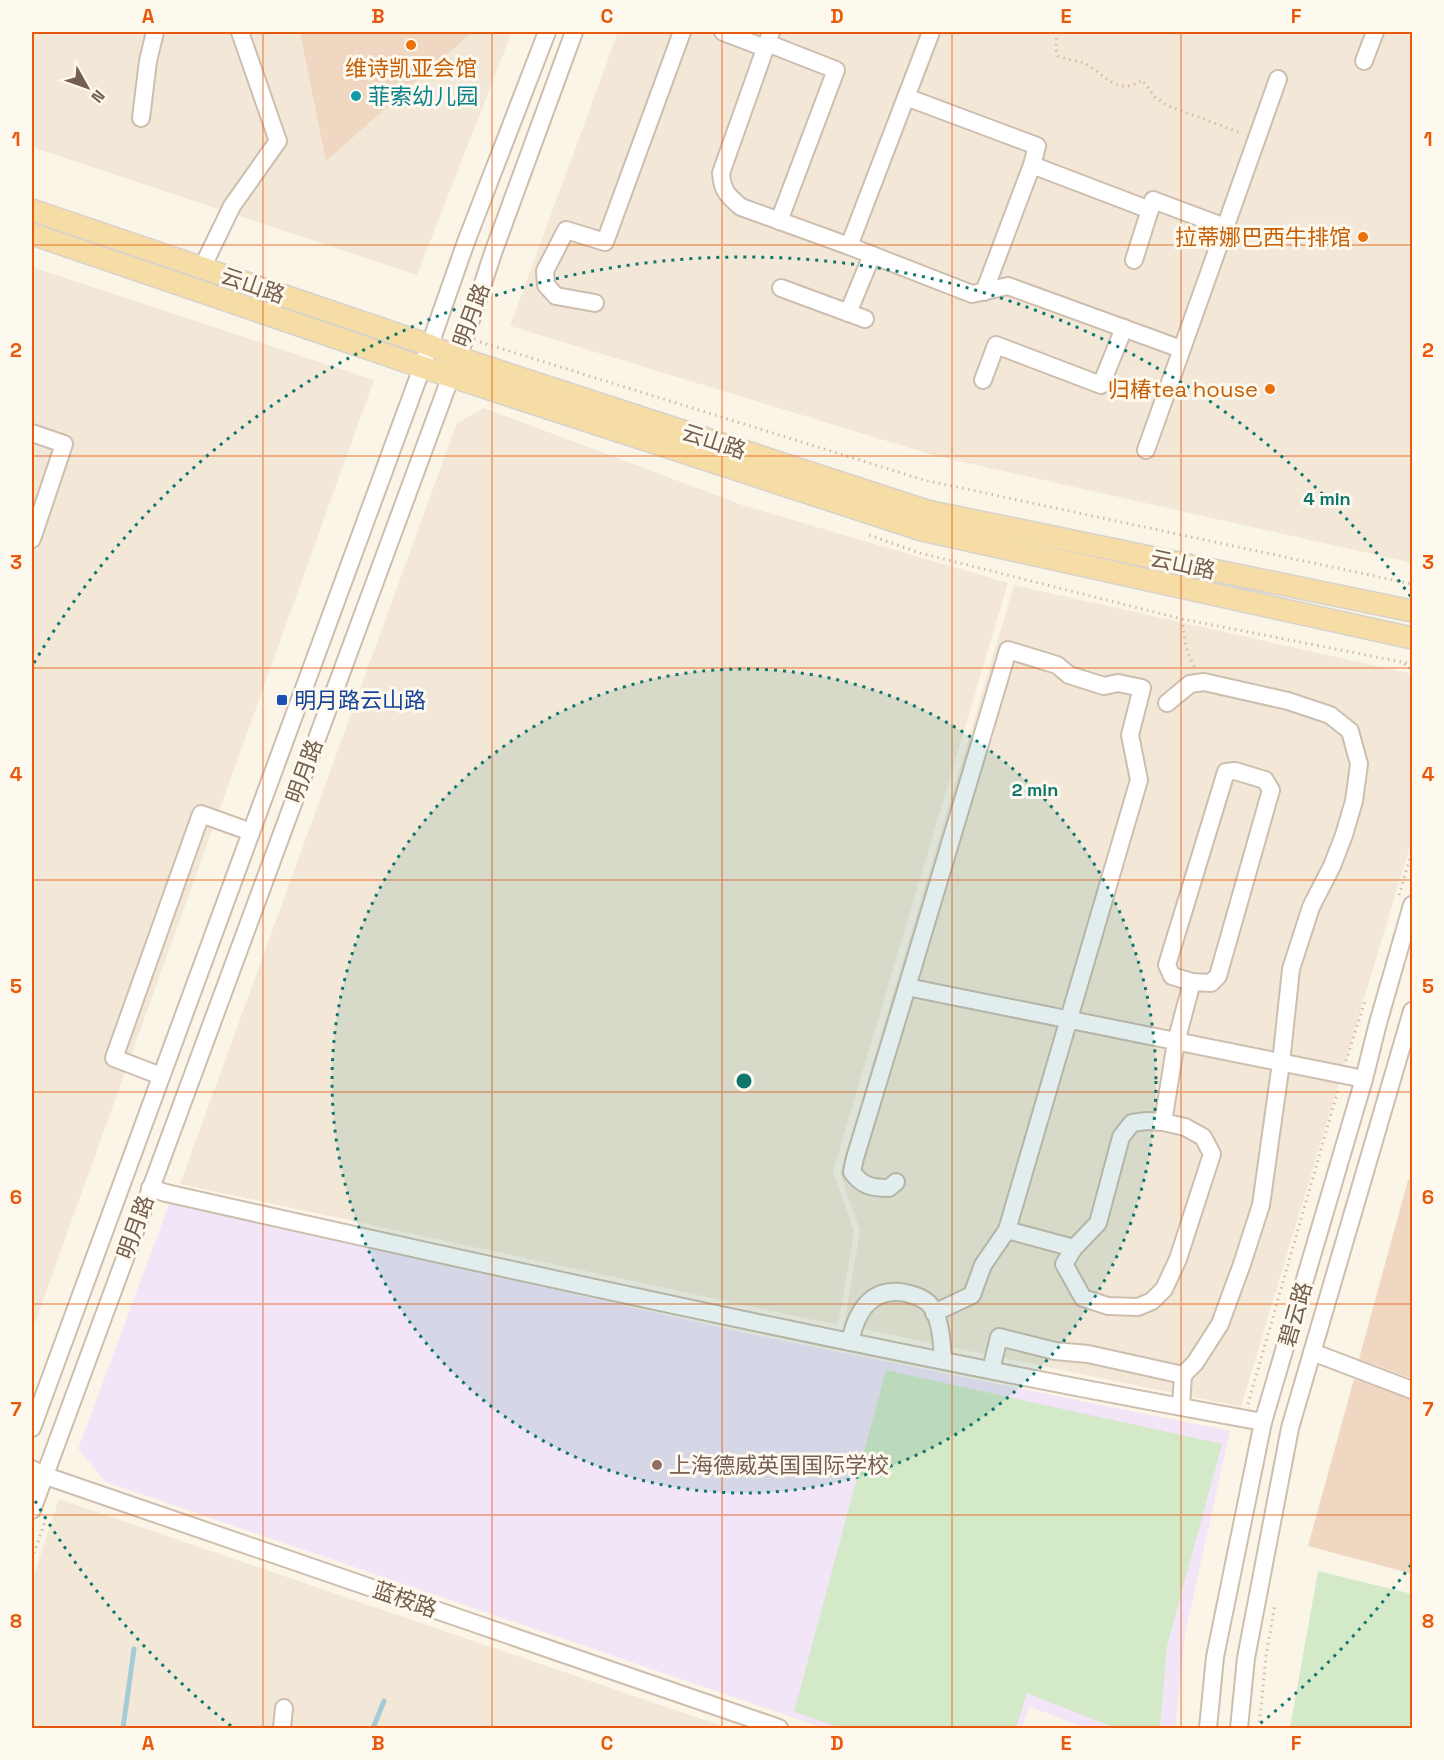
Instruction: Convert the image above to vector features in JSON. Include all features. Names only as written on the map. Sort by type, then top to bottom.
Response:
[{"type":"main road","name":"云山路","points":[[32,210],[429,345],[922,530],[1413,638]]},
{"type":"main road","name":"云山路","points":[[32,234],[422,367],[457,357],[927,511],[1413,611]]},
{"type":"street","points":[[141,118],[148,61],[155,32]]},
{"type":"street","points":[[202,268],[232,206],[278,141],[240,32]]},
{"type":"street","name":"明月路","points":[[32,1428],[466,242],[547,32]]},
{"type":"street","name":"明月路","points":[[32,1509],[37,1472],[150,1188],[457,357],[574,32]]},
{"type":"street","points":[[595,303],[556,296],[546,285],[545,270],[566,230],[605,242],[682,32]]},
{"type":"street","points":[[723,32],[768,40],[836,70],[779,220]]},
{"type":"street","points":[[849,246],[930,32]]},
{"type":"street","points":[[1364,61],[1375,32]]},
{"type":"street","points":[[768,40],[721,173],[722,187],[741,207],[972,294],[1008,286],[1181,349]]},
{"type":"street","points":[[1146,450],[1278,79]]},
{"type":"street","points":[[906,97],[1037,146],[984,292]]},
{"type":"street","points":[[1032,165],[1150,210]]},
{"type":"street","points":[[1134,260],[1153,200],[1225,227]]},
{"type":"street","points":[[848,313],[872,255]]},
{"type":"street","points":[[781,288],[865,319]]},
{"type":"street","points":[[983,380],[996,345],[1101,385],[1124,328]]},
{"type":"street","points":[[32,433],[64,444],[32,539]]},
{"type":"street","points":[[896,1182],[889,1188],[877,1188],[859,1182],[852,1172],[1008,650],[1057,665],[1069,675],[1104,686],[1118,683],[1142,688],[1130,735],[1139,780],[1007,1230],[983,1265],[972,1295],[934,1313]]},
{"type":"street","points":[[1167,703],[1190,684],[1204,682],[1288,701],[1330,715],[1350,731],[1359,764],[1354,801],[1344,835],[1332,866],[1311,907],[1291,969],[1281,1063],[1261,1205],[1220,1324],[1195,1364],[1183,1375],[1181,1406]]},
{"type":"street","points":[[1235,771],[1265,780],[1271,790],[1218,976],[1211,983],[1192,982],[1172,976],[1167,965],[1226,772],[1235,771]]},
{"type":"street","points":[[161,1076],[114,1058],[201,814],[251,832]]},
{"type":"street","name":"碧云路","points":[[1208,1728],[1215,1657],[1263,1422],[1413,905]]},
{"type":"street","points":[[1163,1122],[1176,1041],[1192,982]]},
{"type":"street","points":[[907,987],[1364,1079]]},
{"type":"street","name":"碧云路","points":[[1239,1728],[1246,1658],[1287,1439],[1413,1011]]},
{"type":"street","points":[[1146,1120],[1163,1122],[1185,1127],[1203,1137],[1212,1154],[1178,1259],[1164,1289],[1152,1301],[1138,1307],[1108,1306],[1083,1298],[1064,1264],[1074,1248],[1098,1223],[1120,1137],[1132,1123],[1146,1120]]},
{"type":"street","points":[[150,1188],[566,1283],[850,1342],[1263,1422]]},
{"type":"street","points":[[1007,1230],[1074,1248]]},
{"type":"street","points":[[850,1342],[858,1315],[867,1303],[878,1295],[895,1291],[909,1293],[920,1297],[931,1306],[940,1329],[943,1360]]},
{"type":"street","points":[[992,1370],[999,1336],[1055,1351],[1088,1353],[1183,1375]]},
{"type":"street","points":[[1312,1352],[1413,1390]]},
{"type":"street","name":"蓝桉路","points":[[37,1472],[779,1728]]},
{"type":"street","points":[[282,1728],[284,1708]]},
{"type":"path","points":[[1057,32],[1058,56],[1088,65],[1113,83],[1125,86],[1142,80],[1155,97],[1166,105],[1257,138]]},
{"type":"path","points":[[457,357],[924,480],[1413,584]]},
{"type":"path","points":[[1182,619],[1191,661],[1204,682]]},
{"type":"path","points":[[1402,662],[1413,670]]},
{"type":"path","points":[[1259,1728],[1266,1656],[1276,1601]]},
{"type":"shaded area","points":[[32,32],[512,32],[417,275],[32,147]]},
{"type":"shaded area","points":[[618,32],[1412,32],[1412,563],[936,456],[510,326]]},
{"type":"shaded area","points":[[32,267],[374,380],[32,1331]]},
{"type":"shaded area","points":[[484,408],[745,506],[1008,583],[833,1171],[854,1231],[838,1325],[180,1184],[457,423]]},
{"type":"shaded area","points":[[1014,585],[1408,673],[1412,677],[1412,840],[1241,1407],[844,1325],[860,1231],[840,1173]]},
{"type":"shaded area","name":"上海德威英国国际学校","points":[[170,1202],[741,1332],[1230,1431],[1185,1634],[1175,1728],[1084,1728],[1029,1706],[1022,1728],[824,1728],[106,1482],[78,1449]]},
{"type":"shaded area","points":[[59,1499],[728,1728],[32,1728],[32,1581]]},
{"type":"green space","points":[[886,1370],[1222,1444],[1167,1646],[1160,1728],[1115,1728],[1027,1693],[1016,1728],[842,1728],[794,1712]]},
{"type":"green space","points":[[1318,1571],[1412,1594],[1412,1728],[1290,1728]]},
{"type":"building","name":"菲索幼儿园","points":[[300,32],[472,32],[326,161]]},
{"type":"building","points":[[1408,1180],[1413,1181],[1413,1379],[1359,1359]]},
{"type":"building","points":[[1354,1379],[1413,1400],[1413,1574],[1308,1546]]},
{"type":"waterway","points":[[123,1728],[134,1649]]},
{"type":"waterway","points":[[373,1728],[384,1701]]},
{"type":"place","name":"维诗凯亚会馆","points":[[411,45]]},
{"type":"place","name":"菲索幼儿园","points":[[356,96]]},
{"type":"place","name":"拉蒂娜巴西牛排馆","points":[[1363,237]]},
{"type":"place","name":"归椿tea house","points":[[1270,389]]},
{"type":"place","name":"明月路云山路","points":[[282,700]]},
{"type":"place","name":"上海德威英国国际学校","points":[[657,1465]]}]
